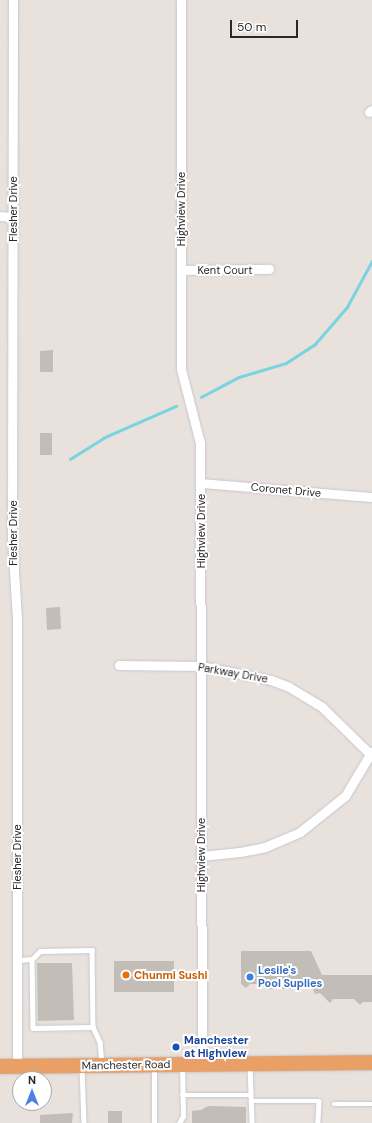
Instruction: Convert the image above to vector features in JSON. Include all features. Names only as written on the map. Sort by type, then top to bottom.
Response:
[{"type":"highway","name":"Manchester Road","points":[[0,1066],[372,1062]]},
{"type":"street","name":"Flesher Drive","points":[[13,0],[12,563],[17,618],[17,1066]]},
{"type":"street","name":"Highview Drive","points":[[181,0],[181,369],[200,444],[201,483],[202,1064]]},
{"type":"street","points":[[0,216],[13,217]]},
{"type":"street","name":"Kent Court","points":[[181,270],[269,270]]},
{"type":"street","name":"Coronet Drive","points":[[201,483],[372,497]]},
{"type":"street","name":"Parkway Drive","points":[[119,665],[201,666],[252,675],[289,687],[322,707],[371,753]]},
{"type":"street","points":[[201,856],[240,852],[264,847],[300,832],[345,796],[363,770],[371,753]]},
{"type":"lane","points":[[93,1027],[32,1028],[32,960],[40,951],[92,950],[93,1027],[100,1042],[102,1065]]},
{"type":"lane","points":[[17,960],[32,960]]},
{"type":"lane","points":[[250,1063],[252,1123]]},
{"type":"lane","points":[[154,1064],[154,1123]]},
{"type":"lane","points":[[179,1123],[183,1116],[182,1064]]},
{"type":"lane","points":[[82,1065],[84,1123]]},
{"type":"lane","points":[[182,1095],[251,1095]]},
{"type":"lane","points":[[251,1101],[319,1101],[318,1123]]},
{"type":"lane","points":[[334,1104],[372,1104]]},
{"type":"building","points":[[53,350],[53,372],[40,372],[40,351]]},
{"type":"building","points":[[40,433],[52,433],[52,455],[40,455]]},
{"type":"building","points":[[60,607],[61,629],[47,630],[46,608]]},
{"type":"building","points":[[241,951],[311,951],[322,975],[372,975],[372,1002],[363,1002],[360,1005],[354,999],[333,999],[330,1003],[320,993],[315,994],[311,984],[295,984],[291,989],[269,989],[265,984],[250,984],[246,988],[241,984]]},
{"type":"building","points":[[114,961],[174,961],[174,992],[114,992]]},
{"type":"building","points":[[37,963],[72,963],[74,1020],[38,1021]]},
{"type":"building","points":[[208,1106],[246,1107],[246,1123],[192,1123],[192,1111],[201,1110]]},
{"type":"building","points":[[108,1111],[122,1111],[122,1123],[108,1123]]},
{"type":"building","points":[[73,1113],[72,1123],[40,1123],[40,1115]]},
{"type":"waterway","points":[[201,397],[239,377],[286,363],[315,344],[347,307],[372,261]]},
{"type":"waterway","points":[[70,459],[103,438],[176,406]]},
{"type":"place","name":"Chunmi Sushi","points":[[126,975]]},
{"type":"place","name":"Lesile's Pool Suplies","points":[[250,977]]},
{"type":"place","name":"Manchester at Highview","points":[[176,1047]]}]
